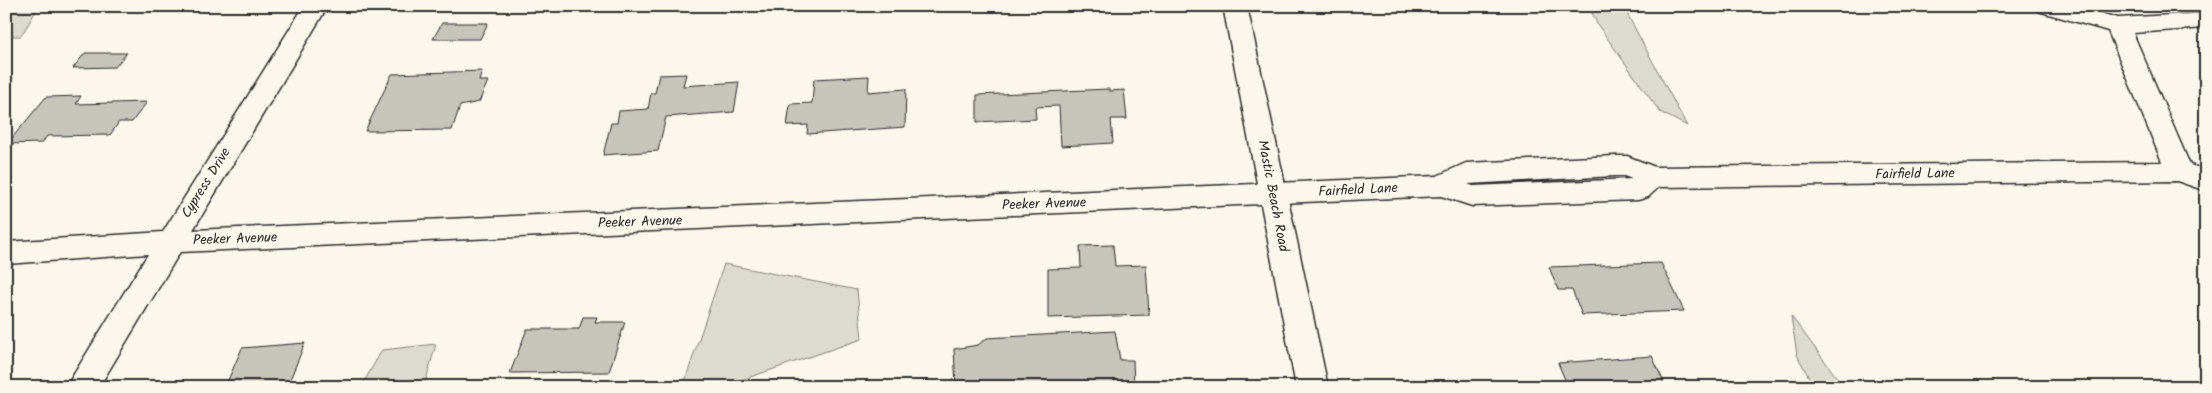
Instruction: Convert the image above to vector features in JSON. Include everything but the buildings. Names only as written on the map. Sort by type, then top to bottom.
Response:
[{"type":"street","name":"Cypress Drive","points":[[82,387],[316,6]]},
{"type":"street","name":"Mastic Beach Road","points":[[1235,6],[1312,387]]},
{"type":"street","points":[[2046,6],[2118,26],[2206,20]]},
{"type":"street","points":[[2118,26],[2178,171]]},
{"type":"street","name":"Fairfield Lane","points":[[1273,194],[1442,186],[1472,196],[1638,190],[1652,177],[2178,171],[2206,181]]},
{"type":"street","name":"Peeker Avenue","points":[[6,253],[170,242],[1273,194]]},
{"type":"shaded area","points":[[6,6],[39,6],[21,36],[6,36]]},
{"type":"shaded area","points":[[1589,6],[1623,6],[1687,126],[1660,112],[1597,24]]},
{"type":"shaded area","points":[[724,264],[857,290],[862,339],[721,387],[683,387]]},
{"type":"shaded area","points":[[1791,316],[1844,387],[1814,387],[1797,355]]},
{"type":"shaded area","points":[[436,344],[424,387],[361,387],[382,350]]}]
